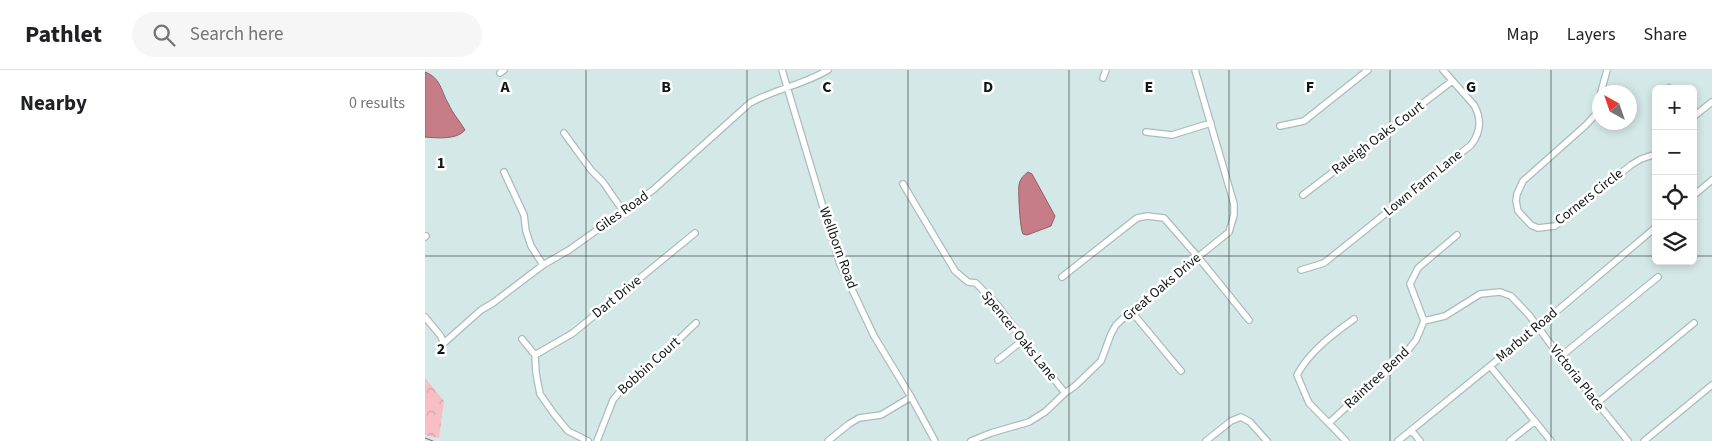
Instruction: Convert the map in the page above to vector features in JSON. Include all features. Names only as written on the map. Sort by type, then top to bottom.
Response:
[{"type":"street","name":"Wellborn Road","points":[[782,70],[840,264],[874,336],[935,441]]},
{"type":"street","name":"Giles Road","points":[[425,317],[440,334],[444,343],[481,310],[653,190],[750,103],[765,95],[813,79],[828,70]]},
{"type":"street","points":[[1103,78],[1106,70]]},
{"type":"street","name":"Great Oaks Drive","points":[[971,441],[1029,422],[1045,412],[1101,361],[1116,325],[1229,232],[1234,215],[1234,204],[1195,70]]},
{"type":"street","points":[[1280,126],[1304,121],[1368,70]]},
{"type":"street","name":"Lown Farm Lane","points":[[1301,270],[1324,262],[1471,144],[1480,126],[1478,111],[1443,70]]},
{"type":"street","points":[[1603,85],[1607,70]]},
{"type":"street","name":"Raleigh Oaks Court","points":[[1303,195],[1452,81]]},
{"type":"street","points":[[1697,114],[1712,102]]},
{"type":"street","name":"Corners Circle","points":[[1592,119],[1523,181],[1516,201],[1518,211],[1531,225],[1538,228],[1555,226],[1631,164],[1652,155]]},
{"type":"street","points":[[1146,132],[1172,135],[1211,123]]},
{"type":"street","points":[[564,133],[591,170],[603,182],[623,211]]},
{"type":"street","points":[[504,172],[525,215],[526,231],[531,246],[543,265]]},
{"type":"street","points":[[1697,193],[1712,180]]},
{"type":"street","name":"Spencer Oaks Lane","points":[[903,184],[955,271],[967,282],[976,283],[999,307],[1065,393]]},
{"type":"street","points":[[1061,277],[1137,218],[1147,216],[1164,218],[1199,257],[1249,320]]},
{"type":"street","name":"Marbut Road","points":[[1398,441],[1652,230]]},
{"type":"street","name":"Dart Drive","points":[[535,355],[573,333],[695,233]]},
{"type":"street","points":[[1424,321],[1410,284],[1417,268],[1457,235]]},
{"type":"street","points":[[1560,357],[1658,277]]},
{"type":"street","name":"Victoria Place","points":[[1424,321],[1445,316],[1480,294],[1499,292],[1511,296],[1518,301],[1560,357],[1628,441]]},
{"type":"street","points":[[1131,311],[1181,371]]},
{"type":"street","points":[[1346,441],[1309,402],[1297,375],[1302,365],[1312,353],[1354,319]]},
{"type":"street","name":"Raintree Bend","points":[[1329,423],[1408,350],[1416,340],[1424,321]]},
{"type":"street","name":"Bobbin Court","points":[[597,441],[613,400],[622,389],[657,360],[696,323]]},
{"type":"street","points":[[1597,404],[1694,323]]},
{"type":"street","points":[[522,339],[535,355],[540,394],[568,431],[588,441]]},
{"type":"street","points":[[998,360],[1023,340]]},
{"type":"street","points":[[1490,366],[1551,441]]},
{"type":"street","points":[[1644,441],[1712,385]]},
{"type":"street","points":[[828,441],[859,418],[881,415],[911,397]]},
{"type":"street","points":[[1206,441],[1231,421],[1241,416],[1250,422],[1267,441]]},
{"type":"street","points":[[1510,441],[1535,421]]},
{"type":"street","points":[[1411,430],[1420,441]]},
{"type":"green space","points":[[425,378],[444,401],[439,438],[425,435]]},
{"type":"shaded area","points":[[425,72],[440,85],[452,110],[465,130],[461,133],[447,138],[425,137]]},
{"type":"shaded area","points":[[1028,172],[1032,174],[1055,216],[1051,226],[1027,235],[1023,234],[1022,231],[1019,210],[1019,183]]},
{"type":"waterway","points":[[425,438],[433,441]]}]
